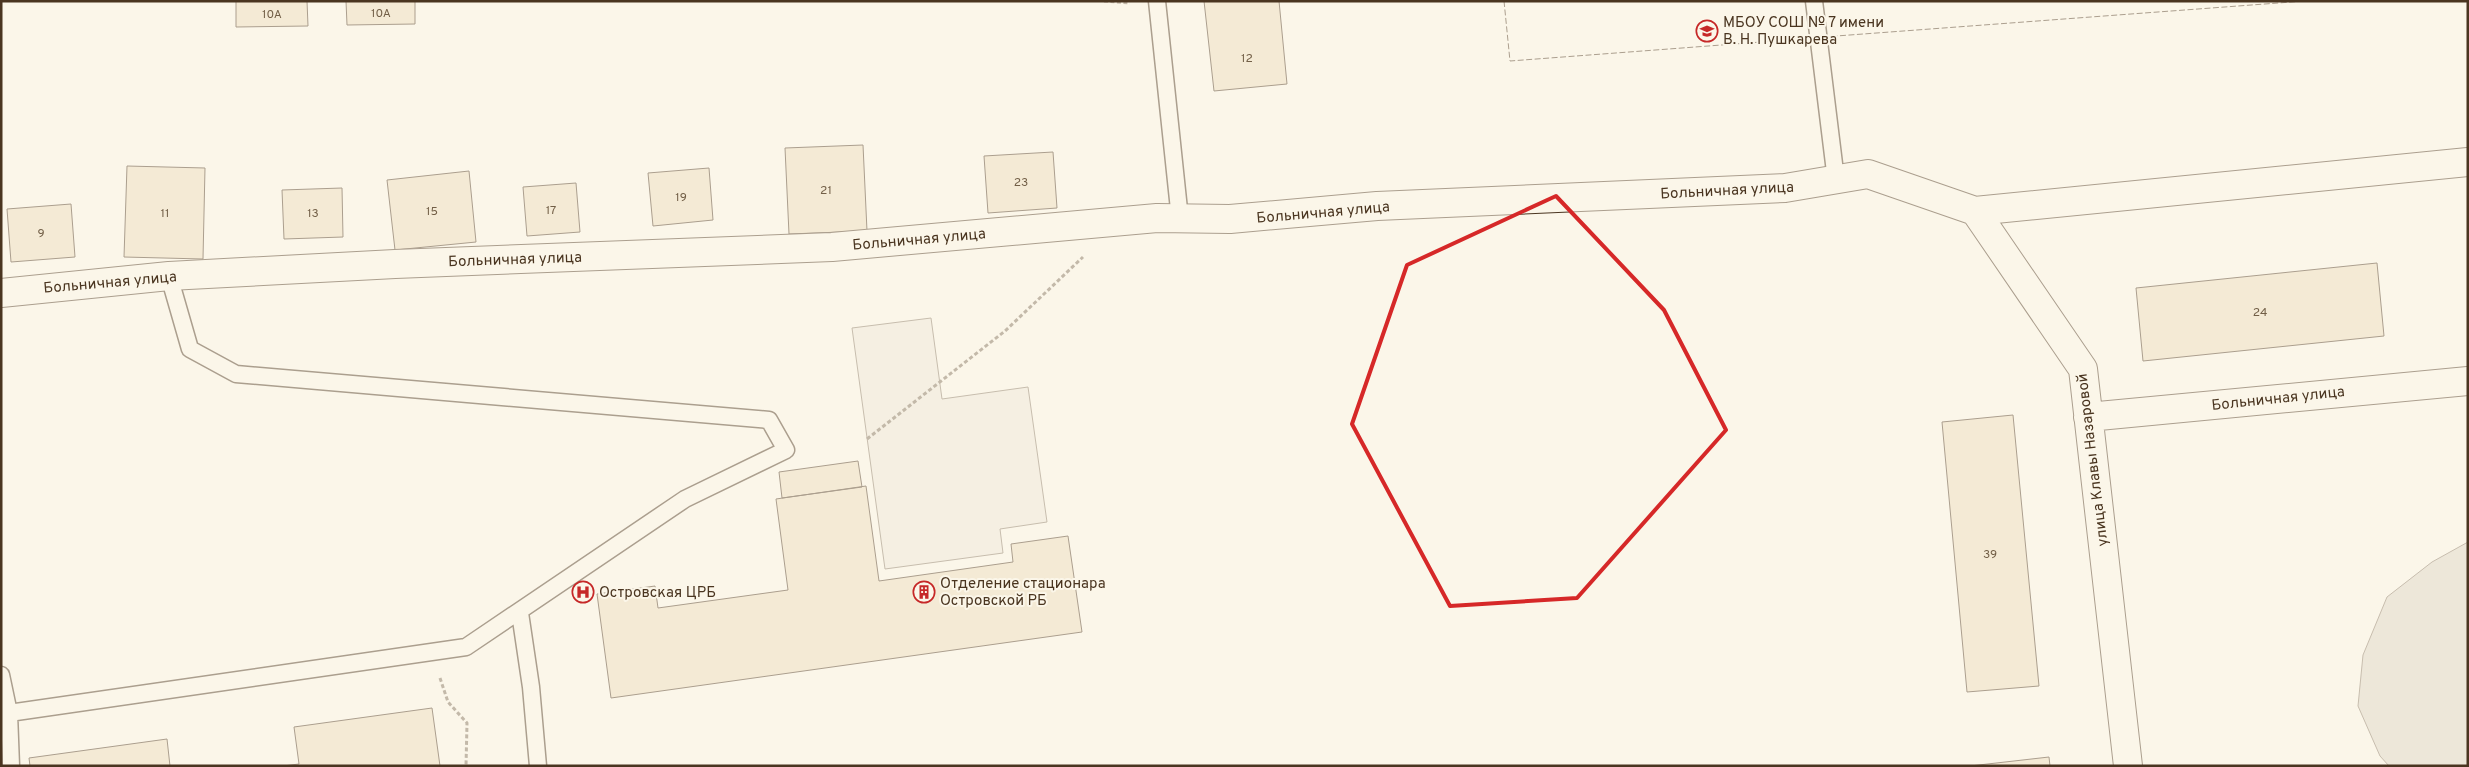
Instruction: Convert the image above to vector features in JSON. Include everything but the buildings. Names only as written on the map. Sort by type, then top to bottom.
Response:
[{"type":"street","points":[[1836,180],[1868,174],[1975,211],[2468,162]]},
{"type":"street","name":"Больничная улица","points":[[1,293],[169,276],[395,264],[832,247],[1157,218],[1230,219],[1377,206],[1785,188],[1836,180]]},
{"type":"street","name":"улица Клавы Назаровой","points":[[1975,211],[2083,369],[2128,766]]},
{"type":"street","name":"Больничная улица","points":[[2088,417],[2468,381]]},
{"type":"lane","points":[[1157,1],[1180,219]]},
{"type":"lane","points":[[1814,1],[1836,180]]},
{"type":"lane","points":[[9,713],[466,647],[520,613],[685,499],[786,450],[769,420],[236,374],[190,349],[169,276]]},
{"type":"lane","points":[[520,613],[531,687],[538,766]]},
{"type":"lane","points":[[1,675],[9,713],[11,766]]},
{"type":"path","points":[[868,439],[1005,331],[1084,256]]},
{"type":"path","points":[[431,652],[448,702],[468,723],[466,766]]},
{"type":"highlighted area","points":[[1556,196],[1664,310],[1726,430],[1577,598],[1450,606],[1352,424],[1407,265]]},
{"type":"shaded area","points":[[931,318],[942,399],[1028,387],[1047,522],[1000,529],[1003,553],[885,569],[852,328]]},
{"type":"shaded area","points":[[2468,542],[2468,766],[2389,766],[2380,756],[2358,706],[2363,655],[2387,597],[2432,562]]},
{"type":"fence","points":[[1504,1],[1510,61],[1814,38]]},
{"type":"fence","points":[[1823,37],[2305,1]]},
{"type":"place","name":"МБОУ СОШ № 7 имени В. Н. Пушкарева","points":[[1707,31]]},
{"type":"place","name":"Островская ЦРБ","points":[[583,592]]},
{"type":"place","name":"Отделение стационара Островской РБ","points":[[924,592]]}]
